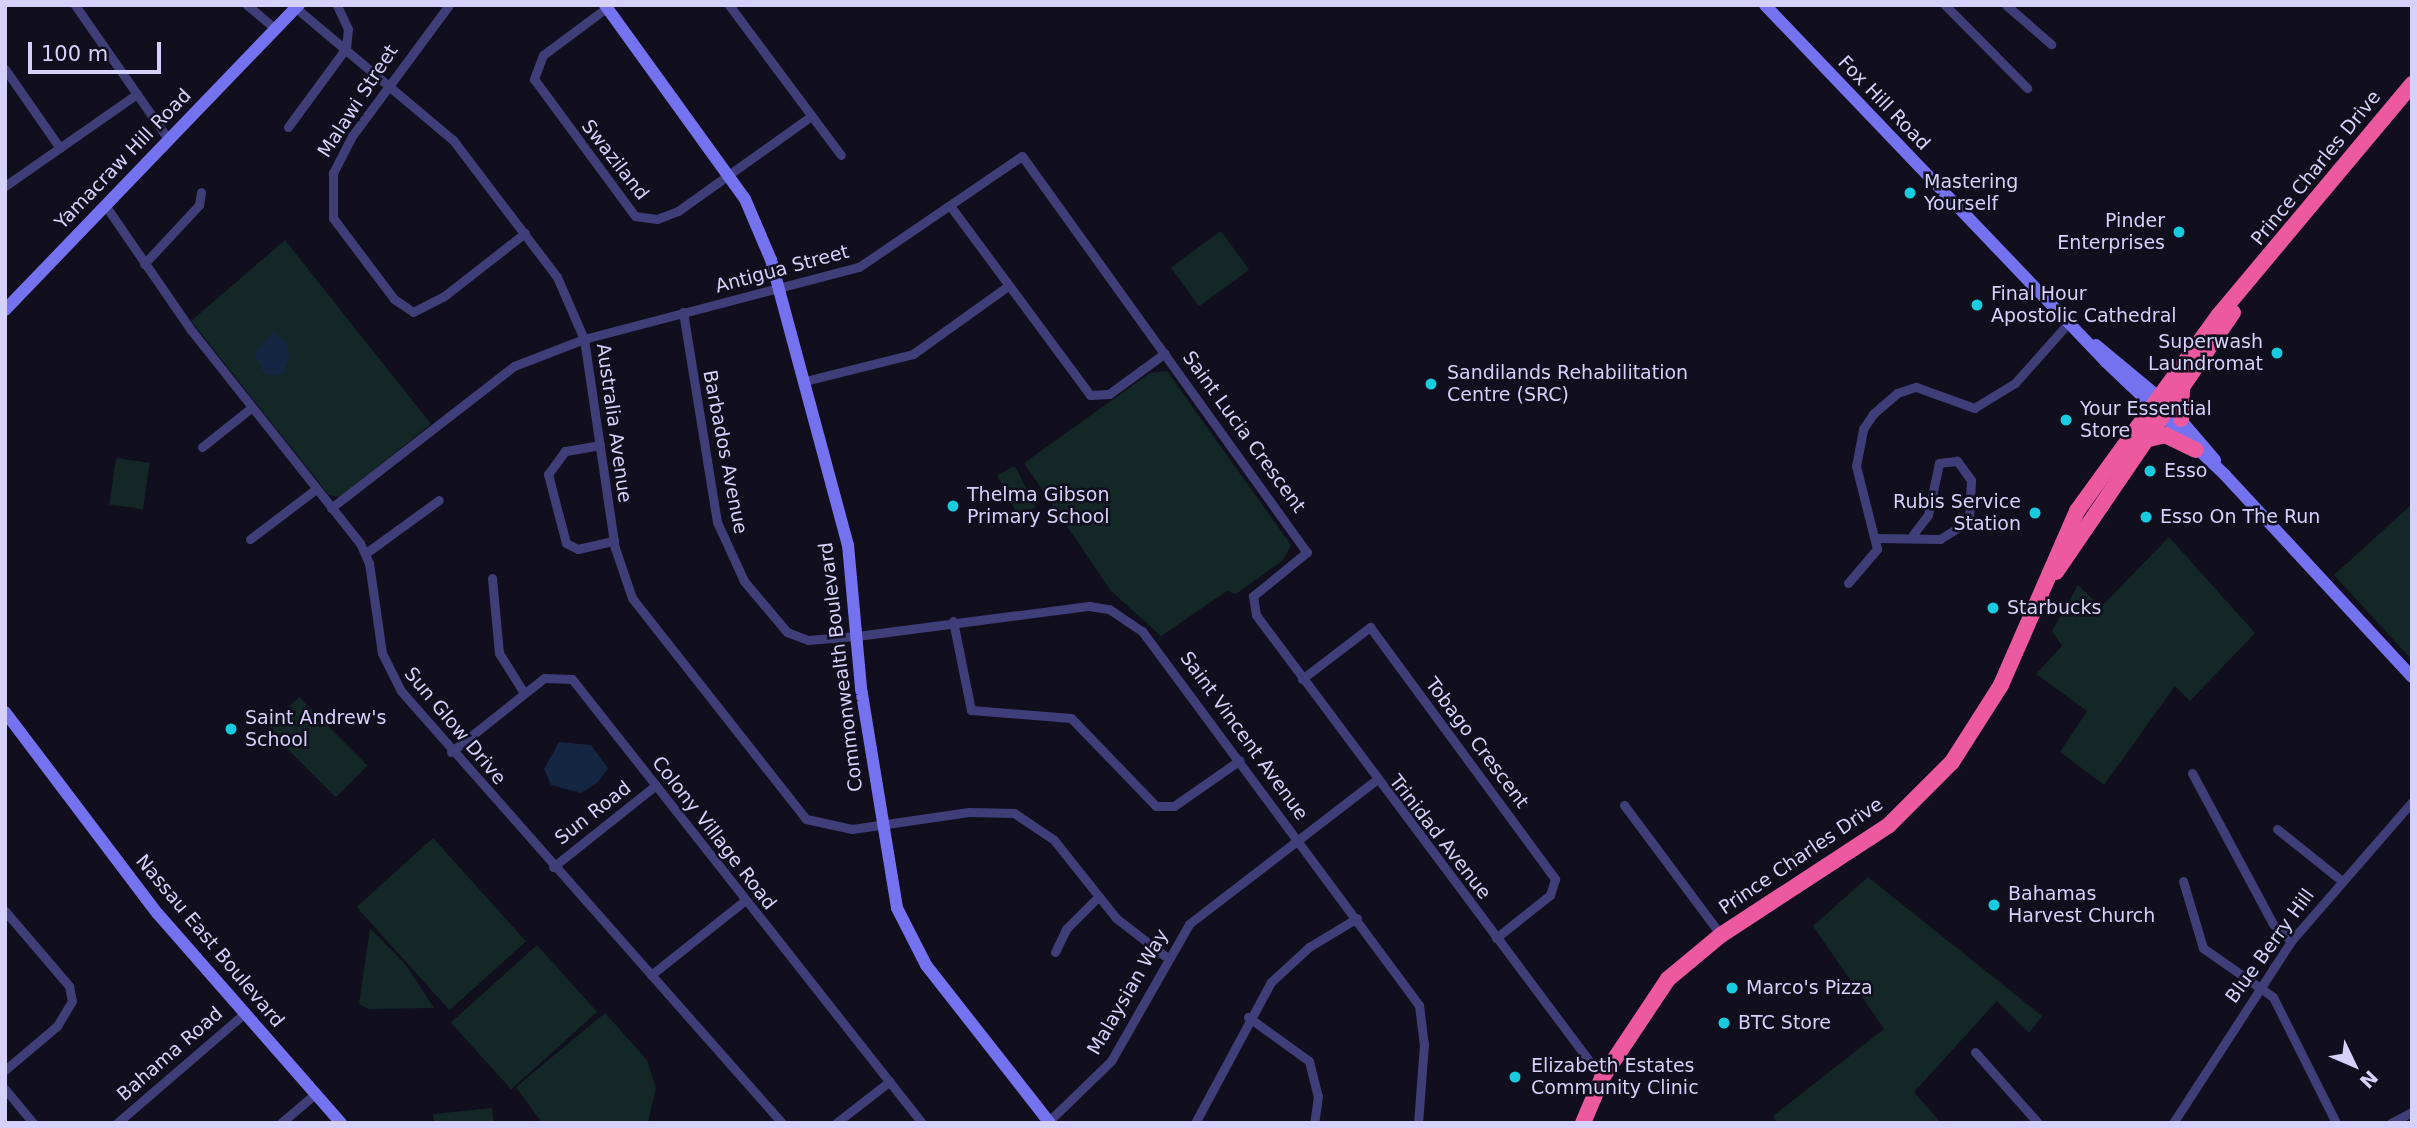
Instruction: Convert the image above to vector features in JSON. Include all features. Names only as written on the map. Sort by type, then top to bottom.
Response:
[{"type":"highway","name":"Prince Charles Drive","points":[[1583,1123],[1601,1077],[1668,979],[1721,935],[1889,824],[1935,781],[1981,721],[2077,512],[2254,278],[2412,84]]},
{"type":"highway","name":"Prince Charles Drive","points":[[2030,615],[2139,443],[2159,404],[2186,378],[2254,278]]},
{"type":"highway","points":[[2181,419],[2186,378]]},
{"type":"highway","points":[[2139,443],[2165,435],[2196,450]]},
{"type":"street","points":[[75,5],[168,139]]},
{"type":"street","points":[[247,5],[276,29]]},
{"type":"street","points":[[288,127],[346,48],[348,29],[337,5]]},
{"type":"street","name":"Malawi Street","points":[[449,5],[388,83],[339,161],[330,198],[339,229],[394,299],[407,310],[426,308],[525,233]]},
{"type":"street","points":[[729,5],[841,155]]},
{"type":"street","name":"Fox Hill Road","points":[[1765,5],[2095,345],[2159,404],[2181,419],[2225,474],[2412,677]]},
{"type":"street","points":[[1945,5],[2026,88]]},
{"type":"street","points":[[2006,5],[2051,44]]},
{"type":"street","name":"Swaziland","points":[[607,6],[537,62],[538,88],[635,216],[667,216],[730,177],[811,116]]},
{"type":"street","name":"Commonwealth Boulevard","points":[[607,6],[730,177],[759,226],[780,292],[848,545],[879,825],[908,935],[1049,1122]]},
{"type":"street","name":"Yamacraw Hill Road","points":[[5,310],[297,7]]},
{"type":"street","name":"Australia Avenue","points":[[297,7],[453,140],[558,277],[584,339],[614,541],[632,598],[660,640],[806,819],[836,828],[1014,813],[1054,840],[1098,897],[1135,936],[1165,956]]},
{"type":"street","points":[[5,69],[60,148]]},
{"type":"street","points":[[5,186],[137,94]]},
{"type":"street","name":"Antigua Street","points":[[331,508],[514,366],[584,339],[683,312],[780,292],[882,256],[1022,156],[1165,354]]},
{"type":"street","points":[[144,264],[199,205],[201,192]]},
{"type":"street","name":"Sun Glow Drive","points":[[105,205],[144,264],[251,408],[366,553],[389,674],[451,752],[782,1123]]},
{"type":"street","name":"Saint Lucia Crescent","points":[[951,207],[1090,395],[1109,394],[1165,354],[1307,552],[1253,596],[1256,615]]},
{"type":"street","points":[[805,382],[913,354],[1008,286]]},
{"type":"street","name":"Barbados Avenue","points":[[683,312],[727,554],[787,632],[808,640],[857,636]]},
{"type":"street","points":[[1848,583],[1874,559],[1878,538],[1856,466],[1860,438],[1873,414],[1897,393],[1916,387],[1974,408],[2015,383],[2071,320]]},
{"type":"street","name":"Fox Hill Road","points":[[2159,404],[2196,450],[2225,474]]},
{"type":"street","points":[[202,447],[251,408]]},
{"type":"street","points":[[600,445],[565,451],[548,474],[566,543],[579,549],[614,541]]},
{"type":"street","points":[[1878,538],[1913,534],[1940,539],[1969,521],[1971,480],[1957,461],[1939,463],[1928,515],[1913,534]]},
{"type":"street","points":[[250,539],[316,489]]},
{"type":"street","points":[[366,553],[439,499]]},
{"type":"street","points":[[492,578],[499,653],[524,693]]},
{"type":"street","name":"Saint Vincent Avenue","points":[[857,636],[953,621],[1089,606],[1109,609],[1154,643],[1419,1005],[1424,1044],[1418,1123]]},
{"type":"street","name":"Trinidad Avenue","points":[[1256,615],[1375,781],[1601,1077]]},
{"type":"street","points":[[953,621],[971,710],[1071,718],[1156,806],[1174,806],[1240,761]]},
{"type":"street","name":"Tobago Crescent","points":[[1303,679],[1370,627],[1555,879],[1550,895],[1496,939]]},
{"type":"street","name":"Colony Village Road","points":[[451,752],[524,693],[551,676],[572,679],[744,901],[922,1123]]},
{"type":"street","name":"Nassau East Boulevard","points":[[5,712],[158,914],[341,1123]]},
{"type":"street","points":[[2192,773],[2273,924],[2291,941]]},
{"type":"street","name":"Malaysian Way","points":[[1049,1122],[1111,1061],[1165,956],[1211,901],[1375,781]]},
{"type":"street","name":"Sun Road","points":[[553,867],[655,786]]},
{"type":"street","name":"Blue Berry Hill","points":[[2173,1123],[2291,941],[2341,880],[2412,802]]},
{"type":"street","points":[[1624,805],[1721,935]]},
{"type":"street","points":[[2277,829],[2341,880]]},
{"type":"street","points":[[2183,881],[2203,948],[2237,977],[2260,985],[2273,997],[2336,1123]]},
{"type":"street","points":[[1055,952],[1066,929],[1098,897]]},
{"type":"street","points":[[651,975],[744,901]]},
{"type":"street","points":[[5,911],[69,986],[72,1001],[57,1026],[5,1070]]},
{"type":"street","points":[[1195,1123],[1248,1017],[1286,966],[1357,918]]},
{"type":"street","name":"Bahama Road","points":[[117,1123],[246,1012]]},
{"type":"street","points":[[1248,1017],[1309,1060],[1318,1096],[1314,1123]]},
{"type":"street","points":[[1975,1052],[2038,1123]]},
{"type":"street","points":[[836,1123],[890,1081]]},
{"type":"street","points":[[5,1089],[33,1123]]},
{"type":"street","points":[[281,1123],[315,1094]]},
{"type":"street","points":[[2391,1123],[2412,1112]]},
{"type":"green space","points":[[1221,231],[1249,270],[1199,306],[1171,267]]},
{"type":"green space","points":[[285,240],[431,424],[340,497],[329,495],[191,321]]},
{"type":"green space","points":[[1167,371],[1291,545],[1283,560],[1236,594],[1227,591],[1161,636],[1111,591],[1024,463],[1150,373]]},
{"type":"green space","points":[[116,458],[150,463],[143,509],[109,505]]},
{"type":"green space","points":[[1015,466],[1036,507],[1018,516],[997,475]]},
{"type":"green space","points":[[2412,504],[2412,660],[2334,575]]},
{"type":"green space","points":[[2169,537],[2255,633],[2190,701],[2175,686],[2104,785],[2060,752],[2087,711],[2036,674],[2062,646],[2052,631],[2078,585],[2101,607]]},
{"type":"green space","points":[[299,697],[368,766],[336,797],[267,729]]},
{"type":"green space","points":[[433,838],[526,941],[449,1010],[356,907]]},
{"type":"green space","points":[[1868,877],[2042,1016],[2029,1033],[1997,1001],[1914,1092],[1941,1123],[1777,1123],[1773,1116],[1884,1029],[1813,926]]},
{"type":"green space","points":[[370,928],[406,965],[434,1008],[369,1009],[359,1004]]},
{"type":"green space","points":[[537,945],[597,1012],[511,1090],[451,1023]]},
{"type":"green space","points":[[605,1013],[647,1060],[656,1088],[648,1123],[542,1123],[516,1087]]},
{"type":"green space","points":[[492,1108],[494,1123],[434,1123],[433,1114]]},
{"type":"water","points":[[274,331],[288,346],[289,359],[284,373],[273,376],[263,372],[254,353]]},
{"type":"water","points":[[559,742],[591,745],[608,768],[598,782],[581,793],[551,785],[544,769]]},
{"type":"place","name":"Mastering Yourself","points":[[1910,193]]},
{"type":"place","name":"Pinder Enterprises","points":[[2179,232]]},
{"type":"place","name":"Final Hour Apostolic Cathedral","points":[[1977,305]]},
{"type":"place","name":"Superwash Laundromat","points":[[2277,353]]},
{"type":"place","name":"Sandilands Rehabilitation Centre (SRC)","points":[[1431,384]]},
{"type":"place","name":"Your Essential Store","points":[[2066,420]]},
{"type":"place","name":"Esso","points":[[2150,471]]},
{"type":"place","name":"Thelma Gibson Primary School","points":[[953,506]]},
{"type":"place","name":"Rubis Service Station","points":[[2035,513]]},
{"type":"place","name":"Esso On The Run","points":[[2146,517]]},
{"type":"place","name":"Starbucks","points":[[1993,608]]},
{"type":"place","name":"Saint Andrew's School","points":[[231,729]]},
{"type":"place","name":"Bahamas Harvest Church","points":[[1994,905]]},
{"type":"place","name":"Marco's Pizza","points":[[1732,988]]},
{"type":"place","name":"BTC Store","points":[[1724,1023]]},
{"type":"place","name":"Elizabeth Estates Community Clinic","points":[[1515,1077]]}]
